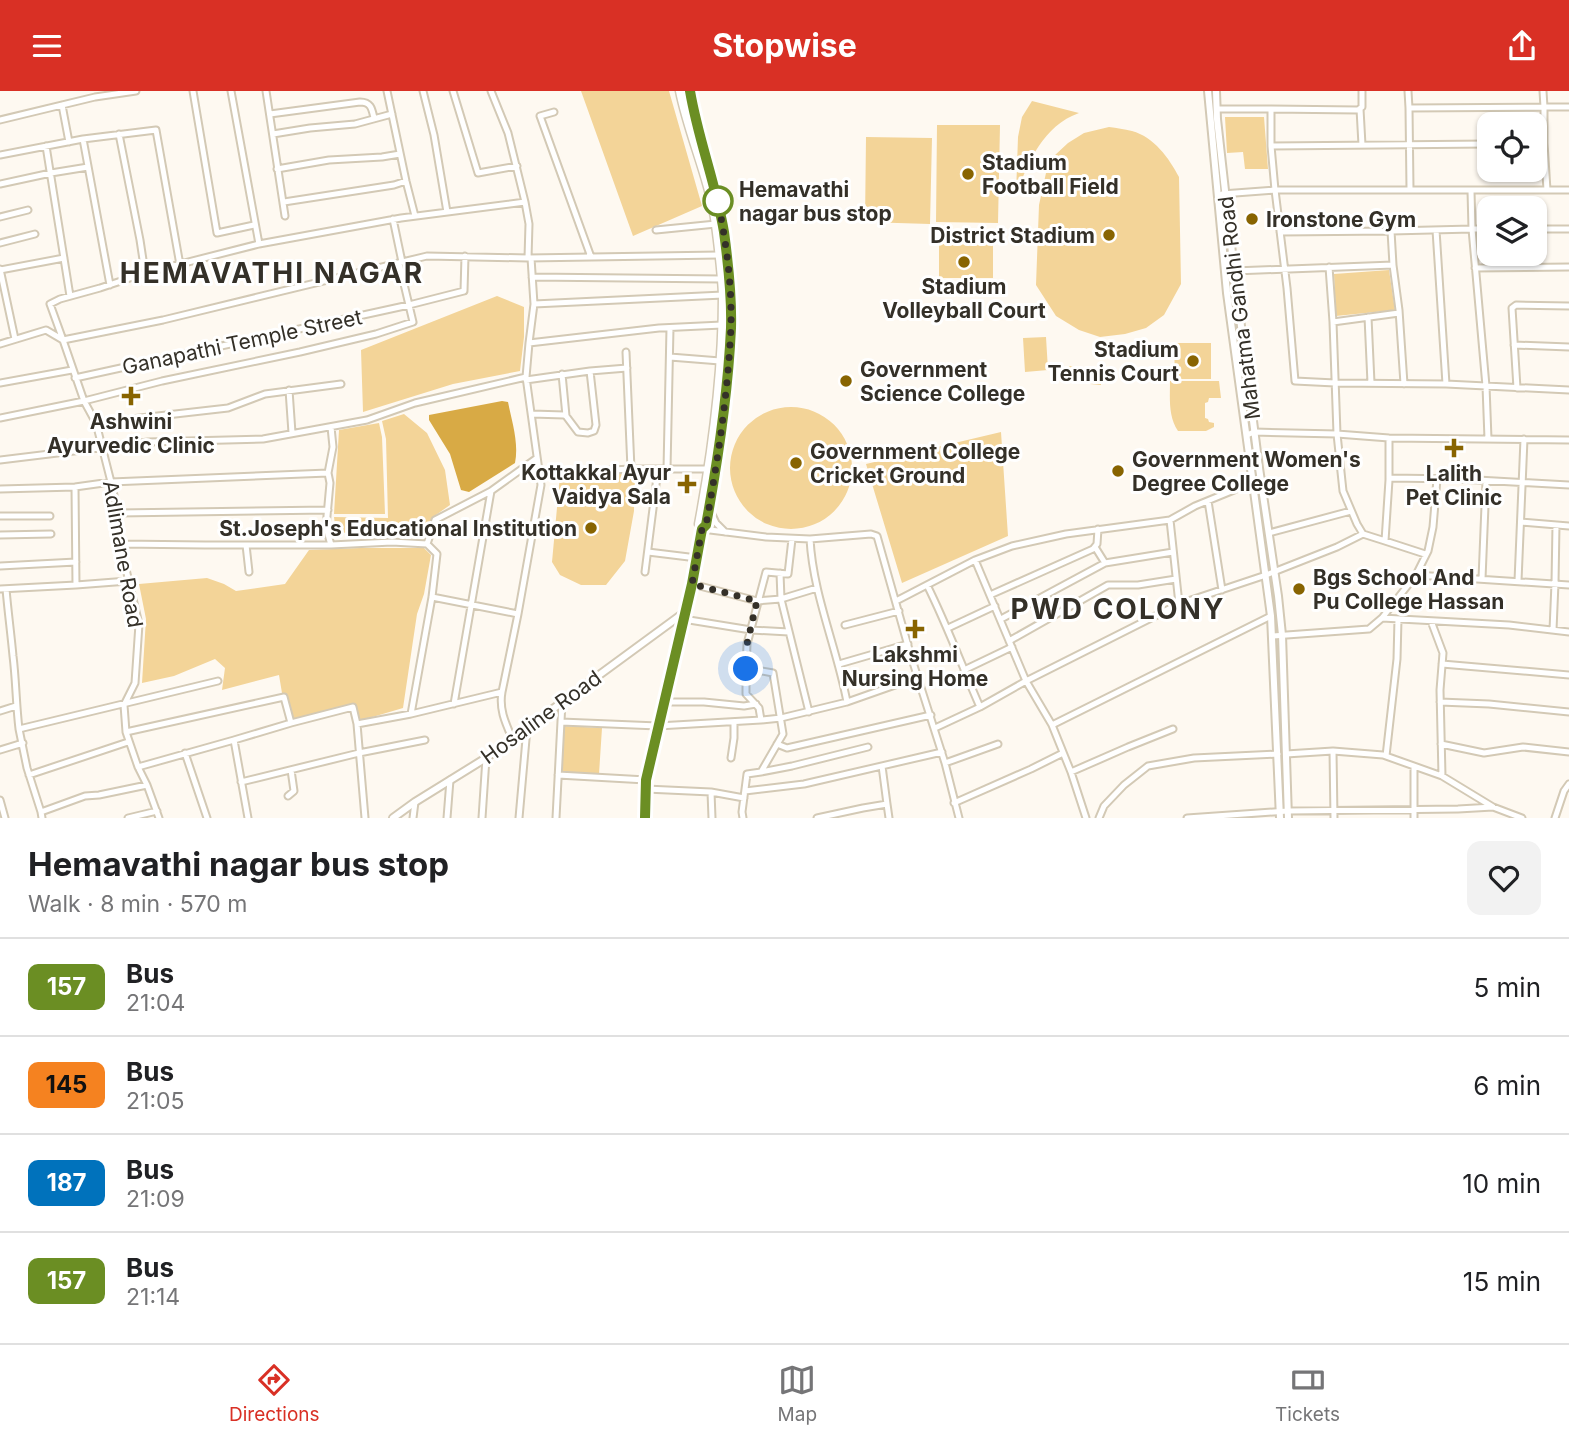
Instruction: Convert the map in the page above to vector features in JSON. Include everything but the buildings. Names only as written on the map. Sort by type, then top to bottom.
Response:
[{"type":"main road","points":[[645,818],[646,785],[658,726],[709,508],[722,325],[723,295],[716,224],[680,91]]},
{"type":"main road","points":[[690,91],[722,221],[731,328],[724,408],[699,524],[702,529]]},
{"type":"street","points":[[0,120],[94,94],[136,91]]},
{"type":"street","points":[[192,91],[217,233],[254,225]]},
{"type":"street","points":[[231,91],[259,244]]},
{"type":"street","points":[[266,91],[285,216]]},
{"type":"street","points":[[387,91],[415,216]]},
{"type":"street","points":[[423,91],[434,135],[446,212]]},
{"type":"street","points":[[453,91],[478,173],[517,166]]},
{"type":"street","points":[[491,91],[508,133],[529,224],[534,305],[526,378],[541,485],[500,703],[512,738]]},
{"type":"street","name":"Mahatma Gandhi Road","points":[[1208,91],[1239,313],[1251,434],[1252,480],[1271,616],[1288,815]]},
{"type":"street","name":"Mahatma Gandhi Road","points":[[1216,91],[1230,313],[1261,478],[1282,635],[1280,815]]},
{"type":"street","points":[[1362,91],[1362,145]]},
{"type":"street","points":[[1408,91],[1410,189]]},
{"type":"street","points":[[1543,91],[1544,112]]},
{"type":"street","points":[[270,114],[360,102],[369,104],[374,118]]},
{"type":"street","points":[[62,105],[69,142]]},
{"type":"street","points":[[1409,108],[1569,107]]},
{"type":"street","points":[[1217,109],[1360,109]]},
{"type":"street","points":[[1270,109],[1275,190],[1295,381],[1569,390]]},
{"type":"street","points":[[554,112],[540,116],[591,257]]},
{"type":"street","points":[[273,134],[355,124],[391,114]]},
{"type":"street","points":[[0,155],[83,139],[156,130],[180,265]]},
{"type":"street","points":[[119,134],[145,273]]},
{"type":"street","points":[[83,139],[110,285]]},
{"type":"street","points":[[1272,146],[1477,144]]},
{"type":"street","points":[[46,146],[71,296],[145,273],[259,244],[393,219],[525,202]]},
{"type":"street","points":[[277,169],[329,160],[400,154]]},
{"type":"street","points":[[0,184],[89,167]]},
{"type":"street","points":[[284,202],[406,181]]},
{"type":"street","points":[[1547,182],[1547,190]]},
{"type":"street","points":[[1221,194],[1275,190],[1569,190]]},
{"type":"street","points":[[1471,191],[1488,439]]},
{"type":"street","points":[[0,217],[28,210]]},
{"type":"street","points":[[0,418],[300,352],[376,334],[413,322],[393,219]]},
{"type":"street","points":[[656,230],[716,224]]},
{"type":"street","points":[[1280,232],[1477,229]]},
{"type":"street","points":[[1547,229],[1569,229]]},
{"type":"street","points":[[1436,230],[1446,384]]},
{"type":"street","points":[[1391,231],[1404,384]]},
{"type":"street","points":[[0,243],[35,234]]},
{"type":"street","points":[[0,344],[46,330],[62,340],[163,320],[427,256],[530,258],[719,255]]},
{"type":"street","name":"Ganapathi Temple Street","points":[[75,378],[464,291],[465,256]]},
{"type":"street","points":[[15,339],[0,270],[64,258]]},
{"type":"street","points":[[1234,271],[1393,265]]},
{"type":"street","points":[[1329,267],[1337,434],[1343,491],[1363,534]]},
{"type":"street","points":[[1475,268],[1569,267]]},
{"type":"street","points":[[532,277],[722,279]]},
{"type":"street","points":[[534,305],[723,295]]},
{"type":"street","name":"Adlimane Road","points":[[71,296],[50,305],[75,378],[96,423],[118,513],[120,544],[139,624],[135,683],[124,705],[126,732],[159,818]]},
{"type":"street","points":[[1517,388],[1513,306],[1569,306]]},
{"type":"street","points":[[1230,313],[1239,313]]},
{"type":"street","points":[[1333,322],[1399,313]]},
{"type":"street","points":[[1368,317],[1371,383]]},
{"type":"street","points":[[529,343],[722,325]]},
{"type":"street","points":[[667,469],[670,328]]},
{"type":"street","points":[[1514,345],[1569,348]]},
{"type":"street","points":[[626,352],[631,469]]},
{"type":"street","points":[[670,358],[720,361]]},
{"type":"street","points":[[0,460],[148,442],[263,439],[367,420],[415,403],[526,378],[627,368]]},
{"type":"street","points":[[0,383],[72,370]]},
{"type":"street","points":[[562,374],[566,416],[578,432],[588,433],[596,428],[590,371]]},
{"type":"street","points":[[96,423],[228,408],[265,394],[341,384]]},
{"type":"street","points":[[289,390],[292,433]]},
{"type":"street","points":[[532,414],[566,416]]},
{"type":"street","points":[[331,427],[333,447],[328,473],[330,483],[326,527],[331,545]]},
{"type":"street","points":[[1251,434],[1569,440]]},
{"type":"street","points":[[1385,541],[1389,438]]},
{"type":"street","points":[[1518,580],[1524,439]]},
{"type":"street","points":[[427,544],[435,520],[491,491],[537,458]]},
{"type":"street","points":[[539,474],[631,469],[712,469]]},
{"type":"street","points":[[645,572],[658,469]]},
{"type":"street","points":[[0,489],[328,473]]},
{"type":"street","points":[[896,601],[975,560],[1018,544],[1066,534],[1170,520],[1195,506],[1261,478]]},
{"type":"street","points":[[1389,478],[1569,485]]},
{"type":"street","points":[[1273,636],[1369,629],[1382,618],[1416,575],[1428,551],[1437,479]]},
{"type":"street","points":[[1482,579],[1486,481]]},
{"type":"street","points":[[75,487],[76,585]]},
{"type":"street","points":[[454,704],[491,491]]},
{"type":"street","points":[[1208,501],[1222,590]]},
{"type":"street","points":[[709,508],[716,523],[725,532]]},
{"type":"street","points":[[118,513],[328,510]]},
{"type":"street","points":[[1269,533],[1352,510]]},
{"type":"street","points":[[0,516],[50,516]]},
{"type":"street","points":[[1170,520],[1179,604]]},
{"type":"street","points":[[1521,522],[1569,526]]},
{"type":"street","points":[[1553,630],[1556,525]]},
{"type":"street","points":[[702,529],[810,539],[871,534],[877,536],[942,752],[959,818]]},
{"type":"street","points":[[1098,529],[1095,547],[1105,563]]},
{"type":"street","points":[[0,535],[51,534]]},
{"type":"street","points":[[934,728],[981,707],[1179,604],[1274,572],[1363,534],[1425,554]]},
{"type":"street","points":[[761,720],[759,708],[745,691],[747,644],[766,572],[788,574],[792,538]]},
{"type":"street","points":[[810,539],[811,562],[847,702]]},
{"type":"street","points":[[120,544],[427,544],[438,554],[411,715]]},
{"type":"street","points":[[246,545],[249,572]]},
{"type":"street","points":[[990,595],[1095,547]]},
{"type":"street","points":[[648,552],[698,558]]},
{"type":"street","points":[[1001,619],[1105,563],[1173,552]]},
{"type":"street","points":[[975,560],[1027,681],[1052,725],[1086,818]]},
{"type":"street","points":[[0,566],[76,562]]},
{"type":"street","points":[[780,573],[780,599],[809,712]]},
{"type":"street","points":[[1416,575],[1569,585]]},
{"type":"street","points":[[964,670],[1108,585],[1138,585],[1176,579]]},
{"type":"street","points":[[128,581],[3,589],[13,656],[19,729],[41,815],[85,796],[147,785]]},
{"type":"street","points":[[692,584],[757,601],[780,599],[817,588]]},
{"type":"street","points":[[927,585],[981,707]]},
{"type":"street","points":[[432,597],[517,614]]},
{"type":"street","points":[[948,628],[995,606]]},
{"type":"street","points":[[845,625],[899,611]]},
{"type":"street","points":[[684,615],[751,630],[789,632]]},
{"type":"street","name":"Hosaline Road","points":[[393,818],[486,758],[684,615]]},
{"type":"street","points":[[1052,725],[1271,616]]},
{"type":"street","points":[[1382,618],[1569,632]]},
{"type":"street","points":[[1386,756],[1397,659],[1398,619]]},
{"type":"street","points":[[1431,621],[1443,653],[1440,702],[1442,776]]},
{"type":"street","points":[[839,664],[908,644]]},
{"type":"street","points":[[1442,664],[1569,675]]},
{"type":"street","points":[[746,669],[773,673],[781,718],[783,734],[761,772]]},
{"type":"street","points":[[561,722],[658,726],[781,718],[847,702],[918,677]]},
{"type":"street","points":[[19,729],[218,681]]},
{"type":"street","points":[[357,724],[411,715],[502,692]]},
{"type":"street","points":[[126,732],[284,697],[291,723]]},
{"type":"street","points":[[556,818],[562,702]]},
{"type":"street","points":[[664,702],[711,702],[744,706],[756,704]]},
{"type":"street","points":[[1440,702],[1569,712]]},
{"type":"street","points":[[0,711],[16,706]]},
{"type":"street","points":[[138,767],[353,707],[357,724],[365,818]]},
{"type":"street","points":[[777,744],[787,748],[930,715]]},
{"type":"street","points":[[731,758],[734,722]]},
{"type":"street","points":[[519,818],[527,728]]},
{"type":"street","points":[[1071,772],[1173,729]]},
{"type":"street","points":[[234,740],[248,818]]},
{"type":"street","points":[[242,782],[425,740]]},
{"type":"street","points":[[29,775],[128,742]]},
{"type":"street","points":[[0,750],[23,743]]},
{"type":"street","points":[[945,763],[998,744]]},
{"type":"street","points":[[1441,744],[1484,753],[1523,747],[1569,752]]},
{"type":"street","points":[[743,818],[747,774],[868,747]]},
{"type":"street","points":[[1333,751],[1334,814]]},
{"type":"street","points":[[1098,818],[1104,806],[1124,785],[1148,766],[1194,758],[1333,751],[1386,756],[1442,776],[1493,807],[1522,818]]},
{"type":"street","points":[[745,791],[804,784],[942,752]]},
{"type":"street","points":[[185,753],[207,818]]},
{"type":"street","points":[[954,803],[1063,753]]},
{"type":"street","points":[[482,818],[486,758]]},
{"type":"street","points":[[882,766],[889,818]]},
{"type":"street","points":[[1414,768],[1414,818]]},
{"type":"street","points":[[288,796],[294,790],[291,770]]},
{"type":"street","points":[[558,775],[744,798]]},
{"type":"street","points":[[447,818],[450,780]]},
{"type":"street","points":[[1555,818],[1569,784]]},
{"type":"street","points":[[712,792],[712,818]]},
{"type":"street","points":[[0,800],[5,818]]},
{"type":"street","points":[[413,818],[415,802]]},
{"type":"street","points":[[817,818],[887,804]]},
{"type":"street","points":[[1187,818],[1374,814],[1493,807]]},
{"type":"street","points":[[1458,810],[1458,818]]},
{"type":"street","points":[[1504,810],[1504,818]]},
{"type":"street","points":[[128,818],[157,811]]},
{"type":"shaded area","points":[[581,91],[669,91],[702,206],[633,236]]},
{"type":"shaded area","points":[[1032,101],[1079,113],[1056,127],[1039,146],[1016,194],[1018,137],[1022,117]]},
{"type":"shaded area","points":[[1225,117],[1264,117],[1268,169],[1245,169],[1243,152],[1227,153]]},
{"type":"shaded area","name":"Stadium Football Field","points":[[937,125],[1000,125],[998,223],[936,222]]},
{"type":"shaded area","name":"District Stadium","points":[[1109,127],[1132,131],[1154,143],[1179,177],[1181,284],[1164,315],[1146,328],[1100,337],[1079,330],[1056,316],[1036,285],[1039,205],[1046,173],[1054,156],[1084,133]]},
{"type":"shaded area","points":[[866,137],[932,138],[930,224],[865,222]]},
{"type":"shaded area","points":[[939,244],[993,244],[993,278],[939,278]]},
{"type":"shaded area","points":[[1389,270],[1395,310],[1336,316],[1334,274]]},
{"type":"shaded area","points":[[497,296],[524,307],[520,371],[453,384],[363,412],[361,350]]},
{"type":"shaded area","points":[[1046,337],[1048,370],[1025,372],[1023,338]]},
{"type":"shaded area","name":"Stadium Tennis Court","points":[[1174,343],[1211,343],[1211,379],[1175,379]]},
{"type":"shaded area","points":[[1069,366],[1101,369],[1101,385],[1068,382]]},
{"type":"shaded area","points":[[1170,381],[1219,381],[1221,398],[1209,398],[1205,403],[1205,418],[1214,423],[1214,427],[1206,431],[1178,431],[1171,413]]},
{"type":"shaded area","points":[[508,402],[513,425],[515,463],[469,492],[461,490],[450,454],[429,420],[429,415]]},
{"type":"shaded area","points":[[791,407],[814,411],[834,425],[848,445],[852,468],[848,491],[834,511],[814,525],[791,529],[768,525],[748,511],[734,491],[730,468],[734,445],[748,425],[768,411]]},
{"type":"shaded area","points":[[404,414],[427,433],[445,470],[450,505],[433,517],[423,539],[336,532],[334,517],[388,518],[386,439],[382,421]]},
{"type":"shaded area","points":[[379,423],[385,514],[334,514],[339,430]]},
{"type":"shaded area","points":[[1001,432],[1008,536],[902,583],[866,464]]},
{"type":"shaded area","points":[[635,472],[634,511],[625,561],[606,585],[581,585],[560,575],[552,562],[560,475]]},
{"type":"shaded area","points":[[424,548],[431,555],[424,594],[417,614],[403,708],[359,721],[350,705],[293,720],[282,693],[279,675],[222,690],[225,668],[215,659],[174,676],[142,683],[146,619],[139,584],[207,578],[236,591],[285,584],[309,550]]},
{"type":"shaded area","points":[[564,726],[602,728],[599,774],[562,772]]},
{"type":"bus line","name":"157","points":[[645,818],[646,780],[698,558],[702,529],[706,525],[717,463],[731,328],[727,255],[722,221],[690,91]]},
{"type":"place","name":"Stadium Football Field","points":[[968,174]]},
{"type":"place","name":"Hemavathi nagar bus stop","points":[[718,201]]},
{"type":"place","name":"Ironstone Gym","points":[[1252,219]]},
{"type":"place","name":"District Stadium","points":[[1109,235]]},
{"type":"place","name":"Stadium Volleyball Court","points":[[964,262]]},
{"type":"place","name":"Stadium Tennis Court","points":[[1193,361]]},
{"type":"place","name":"Government Science College","points":[[846,381]]},
{"type":"place","name":"Ashwini Ayurvedic Clinic","points":[[131,396]]},
{"type":"place","name":"Lalith Pet Clinic","points":[[1454,448]]},
{"type":"place","name":"Government College Cricket Ground","points":[[796,463]]},
{"type":"place","name":"Government Women's Degree College","points":[[1118,471]]},
{"type":"place","name":"Kottakkal Ayur Vaidya Sala","points":[[687,484]]},
{"type":"place","name":"St.Joseph's Educational Institution","points":[[591,528]]},
{"type":"place","name":"Bgs School And Pu College Hassan","points":[[1299,589]]},
{"type":"place","name":"Lakshmi Nursing Home","points":[[915,629]]},
{"type":"district","name":"HEMAVATHI NAGAR","points":[[272,273]]},
{"type":"district","name":"PWD COLONY","points":[[1118,609]]},
{"type":"route","points":[[718,201],[717,198],[727,255],[731,328],[717,463],[692,584],[757,601],[747,644],[746,669]]}]
